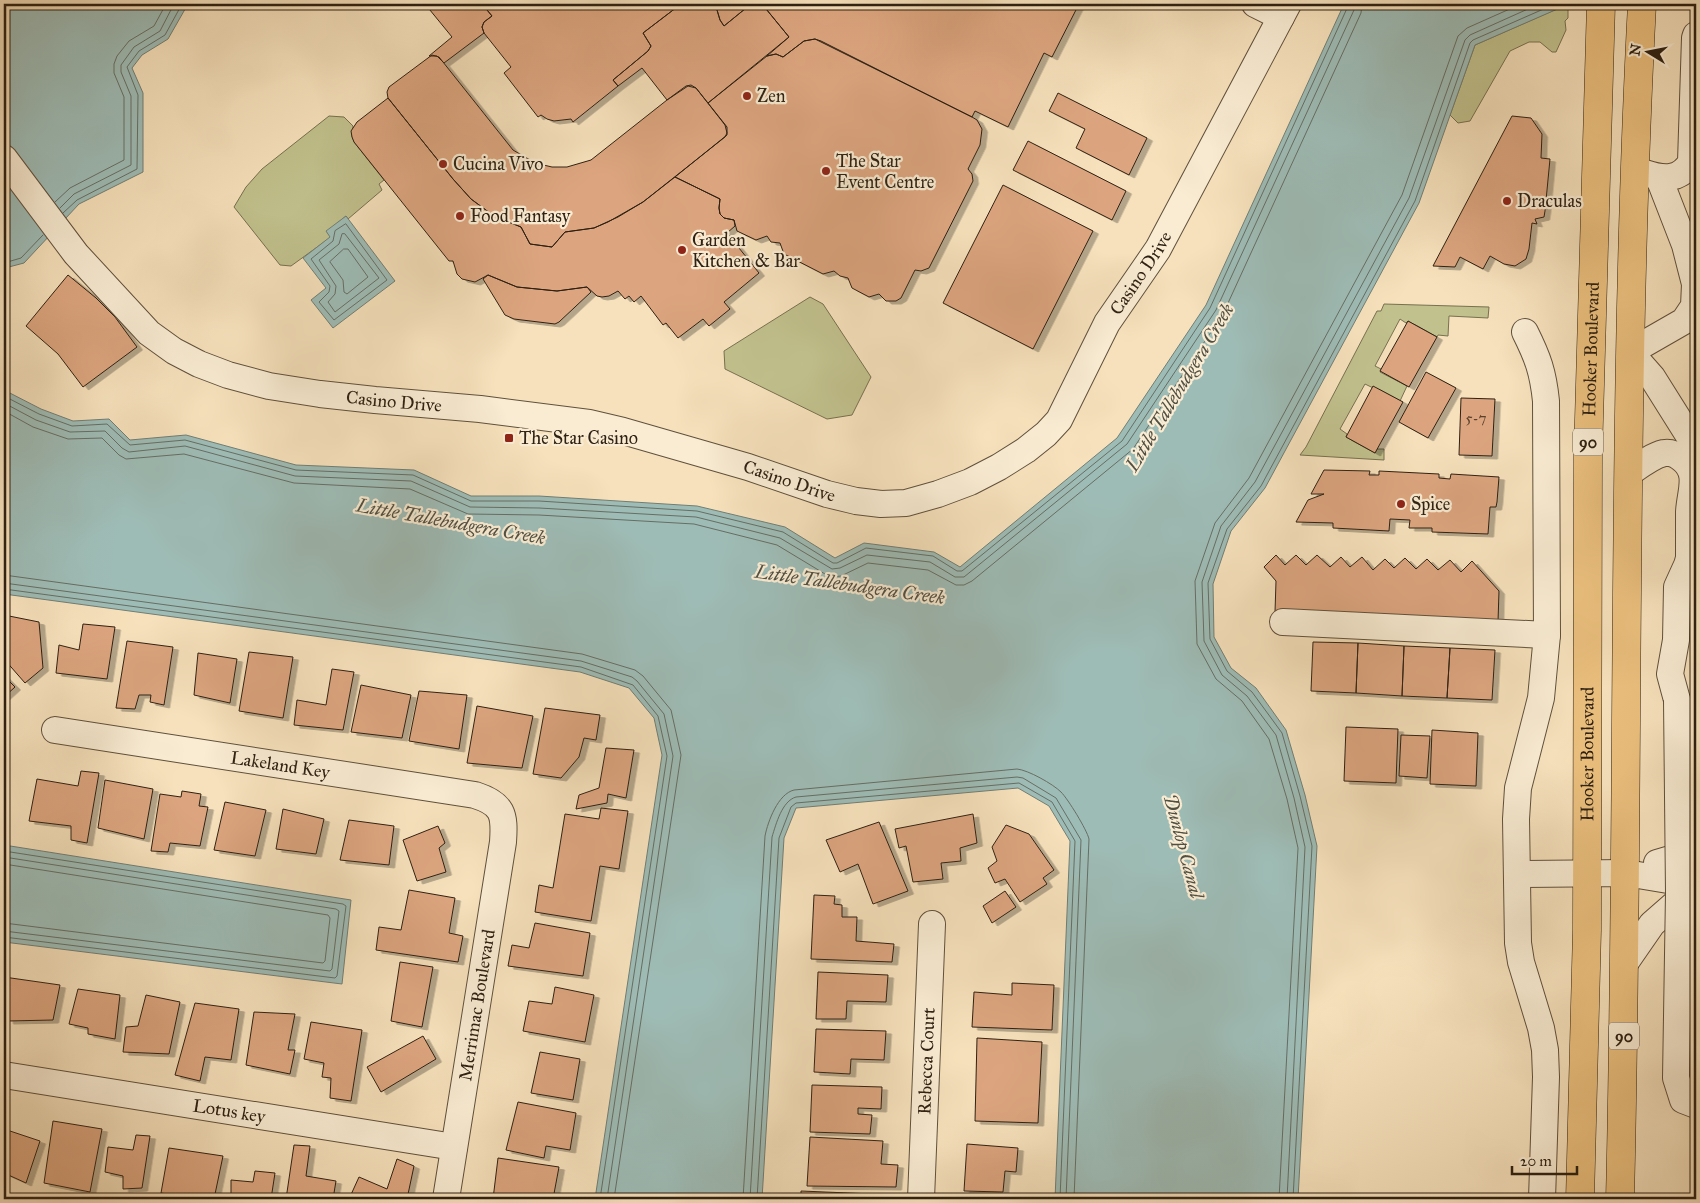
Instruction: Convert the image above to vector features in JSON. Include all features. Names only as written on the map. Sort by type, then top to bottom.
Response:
[{"type":"main road","name":"90","points":[[1620,1199],[1625,963],[1630,352],[1647,173],[1642,4]]},
{"type":"main road","name":"Hooker Boulevard","points":[[1580,1199],[1586,940],[1588,454],[1600,7]]},
{"type":"street","points":[[1255,4],[1284,10]]},
{"type":"street","name":"Casino Drive","points":[[4,158],[76,254],[149,333],[174,351],[199,364],[228,375],[269,386],[320,394],[480,408],[589,423],[748,467],[827,494],[856,501],[881,504],[906,502],[938,494],[970,482],[999,467],[1026,450],[1046,434],[1059,420],[1107,323],[1158,249],[1284,10]]},
{"type":"street","points":[[1647,173],[1671,177],[1681,174],[1691,162],[1696,35]]},
{"type":"street","points":[[1647,173],[1685,245],[1695,284],[1694,306],[1684,321],[1630,352],[1652,377],[1692,435]]},
{"type":"street","points":[[1525,332],[1539,359],[1544,379],[1546,401],[1547,635],[1541,698],[1518,788],[1517,874],[1518,943],[1521,962],[1541,1028],[1545,1050],[1546,1077],[1542,1199]]},
{"type":"street","points":[[1628,474],[1662,453],[1668,453],[1676,456],[1689,466],[1694,480],[1689,512],[1689,558],[1686,584],[1670,674],[1676,700],[1692,888],[1676,1078],[1683,1100],[1696,1105]]},
{"type":"street","points":[[1676,700],[1684,667],[1692,645],[1691,593],[1686,584]]},
{"type":"street","points":[[1283,622],[1547,635]]},
{"type":"street","name":"Lakeland Key","points":[[55,730],[475,795],[490,800],[500,811]]},
{"type":"street","name":"Merrimac Boulevard","points":[[446,1199],[503,842],[504,826],[500,811]]},
{"type":"street","points":[[1626,873],[1674,858],[1696,858]]},
{"type":"street","points":[[1517,874],[1626,873],[1674,881],[1692,888]]},
{"type":"street","points":[[1625,963],[1652,924],[1692,888]]},
{"type":"street","name":"Rebecca Court","points":[[921,1199],[932,924]]},
{"type":"street","name":"Lotus key","points":[[4,1074],[454,1147]]},
{"type":"green space","points":[[1568,4],[1568,18],[1565,21],[1566,30],[1556,52],[1552,52],[1540,42],[1529,42],[1510,51],[1470,121],[1458,123],[1450,115],[1475,45]]},
{"type":"green space","points":[[329,116],[344,117],[353,126],[352,136],[354,142],[384,180],[379,184],[382,190],[348,219],[346,216],[327,232],[331,237],[291,266],[280,265],[234,207],[246,187],[262,169]]},
{"type":"green space","points":[[810,297],[823,304],[871,377],[852,415],[827,419],[725,369],[724,351]]},
{"type":"green space","points":[[1384,304],[1489,307],[1488,318],[1449,316],[1448,336],[1438,335],[1437,337],[1408,321],[1406,323],[1400,319],[1375,366],[1381,369],[1380,372],[1407,386],[1400,401],[1365,384],[1340,429],[1347,434],[1346,437],[1375,453],[1377,449],[1384,449],[1384,460],[1300,455],[1306,447],[1377,311],[1381,311]]},
{"type":"water","points":[[4,4],[188,4],[168,39],[142,55],[132,68],[143,93],[143,172],[79,204],[24,263],[5,268],[4,272]]},
{"type":"water","points":[[1344,4],[1569,4],[1475,45],[1419,203],[1265,488],[1231,531],[1213,584],[1214,637],[1231,668],[1256,688],[1286,730],[1305,795],[1317,846],[1298,1199],[1055,1199],[1070,841],[1049,806],[1018,788],[796,808],[784,838],[762,1199],[595,1199],[662,755],[654,718],[629,688],[580,672],[4,594],[4,390],[41,409],[73,421],[109,419],[130,440],[186,435],[296,465],[414,470],[471,496],[539,496],[697,506],[785,527],[835,558],[864,543],[934,552],[960,567],[1117,438],[1206,305]]},
{"type":"water","points":[[346,216],[395,281],[333,328],[311,300],[326,288],[303,258],[330,237],[326,231]]},
{"type":"water","points":[[4,845],[351,900],[342,984],[4,942]]},
{"type":"building","points":[[425,4],[482,4],[492,16],[484,22],[482,27],[484,33],[444,63],[437,56],[429,56],[452,37]]},
{"type":"building","points":[[482,4],[681,4],[643,33],[651,46],[648,51],[613,80],[618,86],[573,122],[571,119],[554,121],[541,115],[538,117],[504,73],[511,67],[484,33],[482,27],[484,22],[492,16]]},
{"type":"building","points":[[681,4],[711,4],[717,10],[724,26],[751,4],[762,4],[789,37],[708,103],[696,88],[691,85],[686,86],[667,100],[642,68],[618,86],[613,80],[648,51],[651,46],[643,33]]},
{"type":"building","points":[[711,4],[751,4],[724,26],[717,10]]},
{"type":"building","points":[[762,4],[1079,4],[1052,57],[1044,53],[1008,127],[975,111],[972,117],[815,39],[804,41],[783,57],[776,54],[767,56],[789,37]]},
{"type":"building","name":"The Star Event Centre","points":[[815,39],[972,117],[977,120],[982,129],[980,145],[968,169],[972,174],[973,181],[929,268],[921,271],[915,270],[901,298],[896,301],[886,301],[879,294],[869,297],[852,288],[848,278],[840,276],[834,271],[823,274],[784,254],[780,243],[771,242],[767,236],[756,240],[737,231],[734,220],[724,218],[720,214],[720,199],[675,177],[727,135],[727,127],[708,103],[767,56],[776,54],[783,57],[804,41]]},
{"type":"building","points":[[432,55],[439,57],[513,150],[535,163],[552,167],[567,167],[591,160],[667,100],[688,86],[696,88],[725,125],[727,133],[725,137],[643,202],[618,217],[594,228],[565,232],[552,247],[530,244],[521,227],[494,216],[471,199],[388,98],[387,92],[389,87]]},
{"type":"building","points":[[1058,93],[1147,138],[1129,175],[1076,148],[1085,129],[1049,111]]},
{"type":"building","points":[[388,98],[471,199],[494,216],[521,227],[530,244],[552,247],[565,232],[594,228],[608,222],[643,202],[675,177],[720,199],[720,214],[724,218],[734,220],[735,226],[727,233],[759,273],[724,302],[730,309],[709,326],[703,319],[678,338],[666,323],[663,325],[641,296],[634,302],[629,296],[625,299],[618,291],[609,296],[602,297],[597,296],[587,287],[557,291],[517,287],[488,275],[475,282],[462,279],[457,274],[453,261],[449,261],[354,142],[351,131],[357,122]]},
{"type":"building","name":"Draculas","points":[[1512,116],[1531,118],[1542,134],[1541,158],[1550,159],[1544,217],[1535,219],[1537,224],[1532,223],[1526,259],[1515,266],[1504,264],[1490,256],[1483,269],[1460,257],[1455,267],[1433,266]]},
{"type":"building","points":[[1028,141],[1126,191],[1112,220],[1013,170]]},
{"type":"building","points":[[1003,185],[1093,231],[1033,349],[943,303]]},
{"type":"building","points":[[68,275],[96,298],[115,317],[137,347],[83,387],[58,354],[26,326]]},
{"type":"building","points":[[488,275],[517,287],[557,291],[587,287],[591,292],[555,324],[514,319],[505,315],[483,279]]},
{"type":"building","points":[[1408,321],[1437,337],[1409,387],[1380,371]]},
{"type":"building","points":[[1426,372],[1456,388],[1428,438],[1399,422]]},
{"type":"building","points":[[1373,386],[1403,402],[1375,453],[1346,437]]},
{"type":"building","points":[[1461,398],[1495,399],[1492,456],[1459,455]]},
{"type":"building","name":"Spice","points":[[1324,470],[1370,471],[1369,475],[1379,475],[1379,471],[1439,474],[1439,478],[1450,479],[1451,474],[1499,477],[1496,507],[1490,507],[1488,534],[1432,532],[1432,528],[1409,528],[1410,520],[1390,519],[1389,531],[1333,528],[1333,523],[1296,522],[1308,500],[1324,494],[1311,494]]},
{"type":"building","points":[[1276,555],[1285,565],[1296,555],[1306,565],[1317,555],[1330,567],[1341,557],[1350,567],[1362,557],[1373,570],[1385,559],[1394,568],[1405,558],[1416,569],[1427,559],[1438,570],[1450,560],[1461,572],[1472,561],[1499,591],[1498,622],[1275,612],[1276,581],[1264,567]]},
{"type":"building","points":[[4,615],[39,622],[43,668],[25,683],[4,659]]},
{"type":"building","points":[[83,624],[115,627],[107,679],[56,673],[59,645],[79,650]]},
{"type":"building","points":[[127,641],[173,647],[164,705],[150,702],[151,695],[139,695],[135,709],[116,708]]},
{"type":"building","points":[[1313,642],[1358,643],[1356,693],[1311,691]]},
{"type":"building","points":[[1358,643],[1404,646],[1402,696],[1356,693]]},
{"type":"building","points":[[1404,646],[1450,648],[1447,698],[1402,696]]},
{"type":"building","points":[[1450,648],[1495,650],[1492,700],[1447,698]]},
{"type":"building","points":[[249,652],[293,657],[283,718],[239,711]]},
{"type":"building","points":[[198,653],[237,659],[230,703],[194,695]]},
{"type":"building","points":[[332,669],[354,672],[343,730],[294,725],[297,700],[326,705]]},
{"type":"building","points":[[4,676],[15,687],[4,697]]},
{"type":"building","points":[[361,685],[411,695],[402,738],[351,732]]},
{"type":"building","points":[[419,691],[467,695],[459,749],[409,741]]},
{"type":"building","points":[[477,706],[533,716],[522,768],[467,763]]},
{"type":"building","points":[[545,708],[600,715],[596,740],[584,738],[579,757],[561,778],[533,774]]},
{"type":"building","points":[[1346,727],[1398,729],[1396,783],[1344,781]]},
{"type":"building","points":[[1432,730],[1478,733],[1476,786],[1430,784]]},
{"type":"building","points":[[1401,735],[1430,736],[1427,778],[1399,776]]},
{"type":"building","points":[[606,748],[634,750],[626,798],[608,794],[607,803],[576,809],[579,795],[599,788]]},
{"type":"building","points":[[81,771],[99,773],[87,843],[71,840],[71,826],[29,821],[37,779],[78,786]]},
{"type":"building","points":[[105,780],[153,789],[144,839],[98,828]]},
{"type":"building","points":[[182,791],[201,794],[199,806],[208,807],[200,846],[170,843],[168,852],[151,851],[160,794],[181,797]]},
{"type":"building","points":[[225,802],[266,810],[255,856],[214,850]]},
{"type":"building","points":[[601,808],[628,811],[619,869],[600,866],[591,921],[535,912],[539,885],[553,888],[565,814],[599,819]]},
{"type":"building","points":[[283,809],[324,819],[316,854],[276,849]]},
{"type":"building","points":[[973,814],[977,843],[960,848],[961,861],[941,863],[943,879],[913,882],[906,846],[899,848],[895,829]]},
{"type":"building","points":[[349,820],[394,826],[389,865],[340,860]]},
{"type":"building","points":[[879,822],[908,891],[873,904],[858,864],[840,872],[826,840]]},
{"type":"building","points":[[1006,825],[1029,834],[1054,870],[1043,878],[1047,884],[1020,902],[1005,879],[995,883],[988,868],[997,861],[992,847]]},
{"type":"building","points":[[438,826],[445,843],[439,848],[446,872],[417,881],[403,840]]},
{"type":"building","points":[[409,890],[455,898],[449,933],[463,936],[458,962],[376,950],[379,927],[401,930]]},
{"type":"building","points":[[1005,891],[1016,907],[992,923],[983,906]]},
{"type":"building","points":[[814,895],[835,896],[834,904],[842,905],[842,917],[857,917],[856,941],[894,944],[892,962],[811,959]]},
{"type":"building","points":[[535,923],[590,933],[583,976],[508,966],[512,945],[529,948]]},
{"type":"building","points":[[400,962],[433,967],[422,1027],[391,1021]]},
{"type":"building","points":[[818,972],[888,975],[886,1002],[847,1001],[846,1019],[816,1019]]},
{"type":"building","points":[[4,977],[60,985],[53,1020],[8,1021]]},
{"type":"building","points":[[1012,983],[1054,985],[1052,1030],[972,1027],[974,992],[1012,995]]},
{"type":"building","points":[[555,987],[594,995],[585,1042],[523,1031],[529,1001],[552,1004]]},
{"type":"building","points":[[78,989],[120,995],[115,1039],[88,1034],[88,1028],[69,1024]]},
{"type":"building","points":[[146,995],[180,1002],[169,1054],[123,1052],[126,1027],[138,1026]]},
{"type":"building","points":[[195,1003],[239,1009],[231,1060],[205,1057],[200,1081],[175,1075]]},
{"type":"building","points":[[254,1012],[295,1014],[288,1050],[295,1050],[290,1074],[246,1065]]},
{"type":"building","points":[[311,1022],[362,1030],[351,1101],[330,1098],[331,1078],[322,1077],[324,1063],[304,1059]]},
{"type":"building","points":[[816,1029],[886,1031],[884,1060],[851,1059],[850,1074],[814,1072]]},
{"type":"building","points":[[423,1036],[436,1059],[381,1092],[367,1067]]},
{"type":"building","points":[[977,1038],[1042,1042],[1038,1123],[975,1121]]},
{"type":"building","points":[[540,1052],[580,1059],[573,1100],[531,1093]]},
{"type":"building","points":[[812,1085],[882,1087],[881,1109],[858,1108],[858,1114],[872,1115],[870,1134],[810,1132]]},
{"type":"building","points":[[518,1102],[576,1113],[570,1150],[546,1146],[544,1158],[506,1150]]},
{"type":"building","points":[[53,1121],[102,1129],[90,1192],[44,1183]]},
{"type":"building","points":[[4,1129],[40,1141],[26,1183],[4,1173]]},
{"type":"building","points":[[136,1135],[150,1136],[142,1188],[123,1189],[123,1176],[105,1172],[108,1147],[133,1150]]},
{"type":"building","points":[[810,1137],[883,1141],[881,1164],[898,1165],[896,1187],[807,1186]]},
{"type":"building","points":[[967,1144],[1018,1148],[1016,1172],[1005,1171],[1003,1192],[964,1191]]},
{"type":"building","points":[[294,1145],[310,1146],[306,1176],[336,1181],[333,1199],[286,1199]]},
{"type":"building","points":[[169,1148],[223,1156],[214,1199],[197,1199],[161,1193]]},
{"type":"building","points":[[498,1158],[559,1167],[553,1199],[493,1199]]},
{"type":"building","points":[[397,1159],[414,1166],[407,1199],[349,1199],[359,1177],[387,1189]]},
{"type":"building","points":[[255,1171],[275,1173],[271,1199],[231,1199],[231,1180],[253,1182]]},
{"type":"building","points":[[801,1191],[897,1195],[897,1199],[801,1199]]},
{"type":"place","name":"Zen","points":[[747,96]]},
{"type":"place","name":"Cucina Vivo","points":[[443,164]]},
{"type":"place","name":"The Star Event Centre","points":[[826,171]]},
{"type":"place","name":"Draculas","points":[[1507,201]]},
{"type":"place","name":"Food Fantasy","points":[[460,216]]},
{"type":"place","name":"Garden Kitchen & Bar","points":[[682,250]]},
{"type":"place","name":"The Star Casino","points":[[509,438]]},
{"type":"place","name":"Spice","points":[[1401,504]]},
{"type":"water label","name":"Little Tallebudgera Creek","points":[[1179,387]]},
{"type":"water label","name":"Little Tallebudgera Creek","points":[[451,521]]},
{"type":"water label","name":"Little Tallebudgera Creek","points":[[850,584]]},
{"type":"water label","name":"Dunlop Canal","points":[[1184,846]]}]
